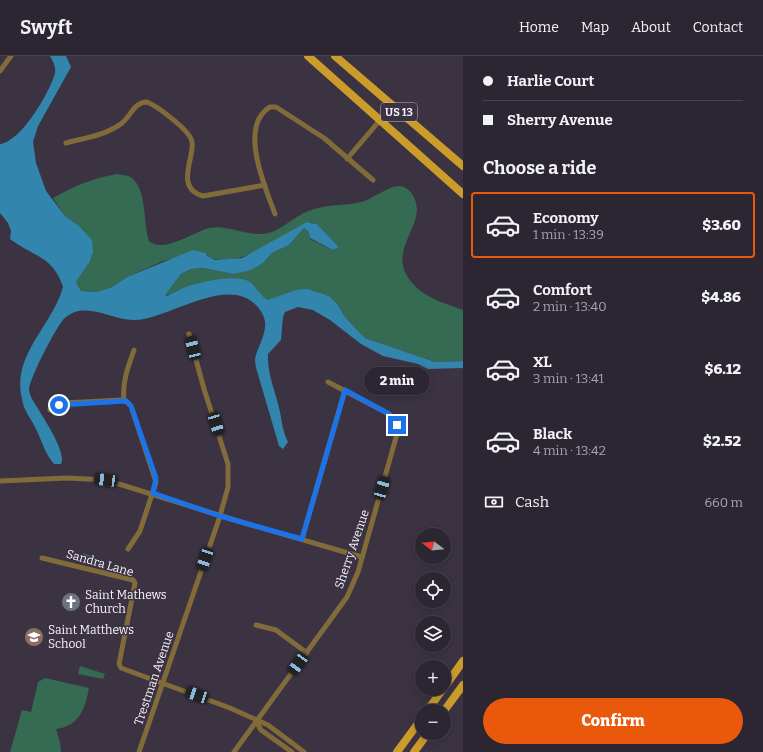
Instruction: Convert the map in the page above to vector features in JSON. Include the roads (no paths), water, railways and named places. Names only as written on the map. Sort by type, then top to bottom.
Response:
[{"type":"main road","name":"US 13","points":[[308,56],[463,194]]},
{"type":"main road","name":"US 13","points":[[335,56],[463,166]]},
{"type":"main road","points":[[451,678],[463,661]]},
{"type":"main road","points":[[449,704],[463,685]]},
{"type":"main road","points":[[397,752],[415,728]]},
{"type":"main road","points":[[414,752],[423,740]]},
{"type":"street","points":[[0,71],[11,56]]},
{"type":"street","points":[[66,143],[114,129],[125,121],[137,105],[147,102],[184,129],[191,136],[192,148],[188,164],[188,175],[192,189],[203,196],[265,185]]},
{"type":"street","points":[[347,159],[392,106]]},
{"type":"street","points":[[275,214],[265,185],[254,139],[254,131],[258,119],[270,107],[276,107],[324,138],[373,180]]},
{"type":"street","name":"Trestman Avenue","points":[[140,752],[220,516],[228,487],[228,464],[204,389],[189,334]]},
{"type":"street","points":[[124,401],[123,393],[126,372],[134,350]]},
{"type":"street","name":"Sherry Avenue","points":[[234,752],[347,597],[362,557],[398,429],[396,421],[389,414],[328,382]]},
{"type":"street","points":[[302,539],[345,390]]},
{"type":"street","points":[[50,410],[64,403],[124,401],[131,406],[156,478],[153,493],[140,530],[128,549]]},
{"type":"street","points":[[0,481],[92,478],[119,483],[220,516],[362,557]]},
{"type":"street","name":"Sandra Lane","points":[[42,558],[133,580],[136,585],[119,666],[230,708],[256,721],[268,725],[304,752]]},
{"type":"street","points":[[256,625],[276,630],[307,653]]},
{"type":"street","name":"Sandra Lane","points":[[256,721],[261,730],[292,752]]},
{"type":"water","points":[[50,56],[66,56],[71,67],[38,126],[33,142],[36,163],[46,191],[66,217],[78,225],[92,240],[93,252],[89,263],[76,282],[81,291],[96,292],[112,287],[127,277],[193,250],[206,253],[207,256],[215,260],[242,258],[307,222],[317,224],[339,247],[333,250],[310,238],[308,231],[304,228],[289,245],[272,253],[263,263],[251,270],[234,274],[203,268],[191,269],[181,274],[165,295],[167,296],[181,289],[199,283],[235,278],[248,281],[254,285],[262,296],[268,300],[296,290],[307,289],[330,297],[338,305],[345,317],[365,338],[435,362],[463,361],[463,368],[428,369],[418,364],[383,356],[361,344],[330,320],[313,310],[298,307],[285,312],[283,317],[281,340],[268,354],[270,376],[288,442],[283,449],[279,446],[255,364],[255,359],[265,331],[264,319],[262,313],[250,300],[236,295],[219,295],[202,299],[150,318],[135,320],[128,320],[98,312],[75,312],[64,319],[54,334],[38,364],[29,389],[31,397],[51,431],[60,450],[62,458],[61,464],[54,464],[46,452],[36,429],[24,408],[20,383],[22,368],[28,354],[58,301],[63,287],[54,269],[48,263],[10,239],[11,231],[8,223],[0,213],[0,144],[17,135],[34,115],[41,103],[55,73],[55,66]]},
{"type":"place","name":"Saint Mathews Church","points":[[71,602]]},
{"type":"place","name":"Saint Matthews School","points":[[34,637]]}]
